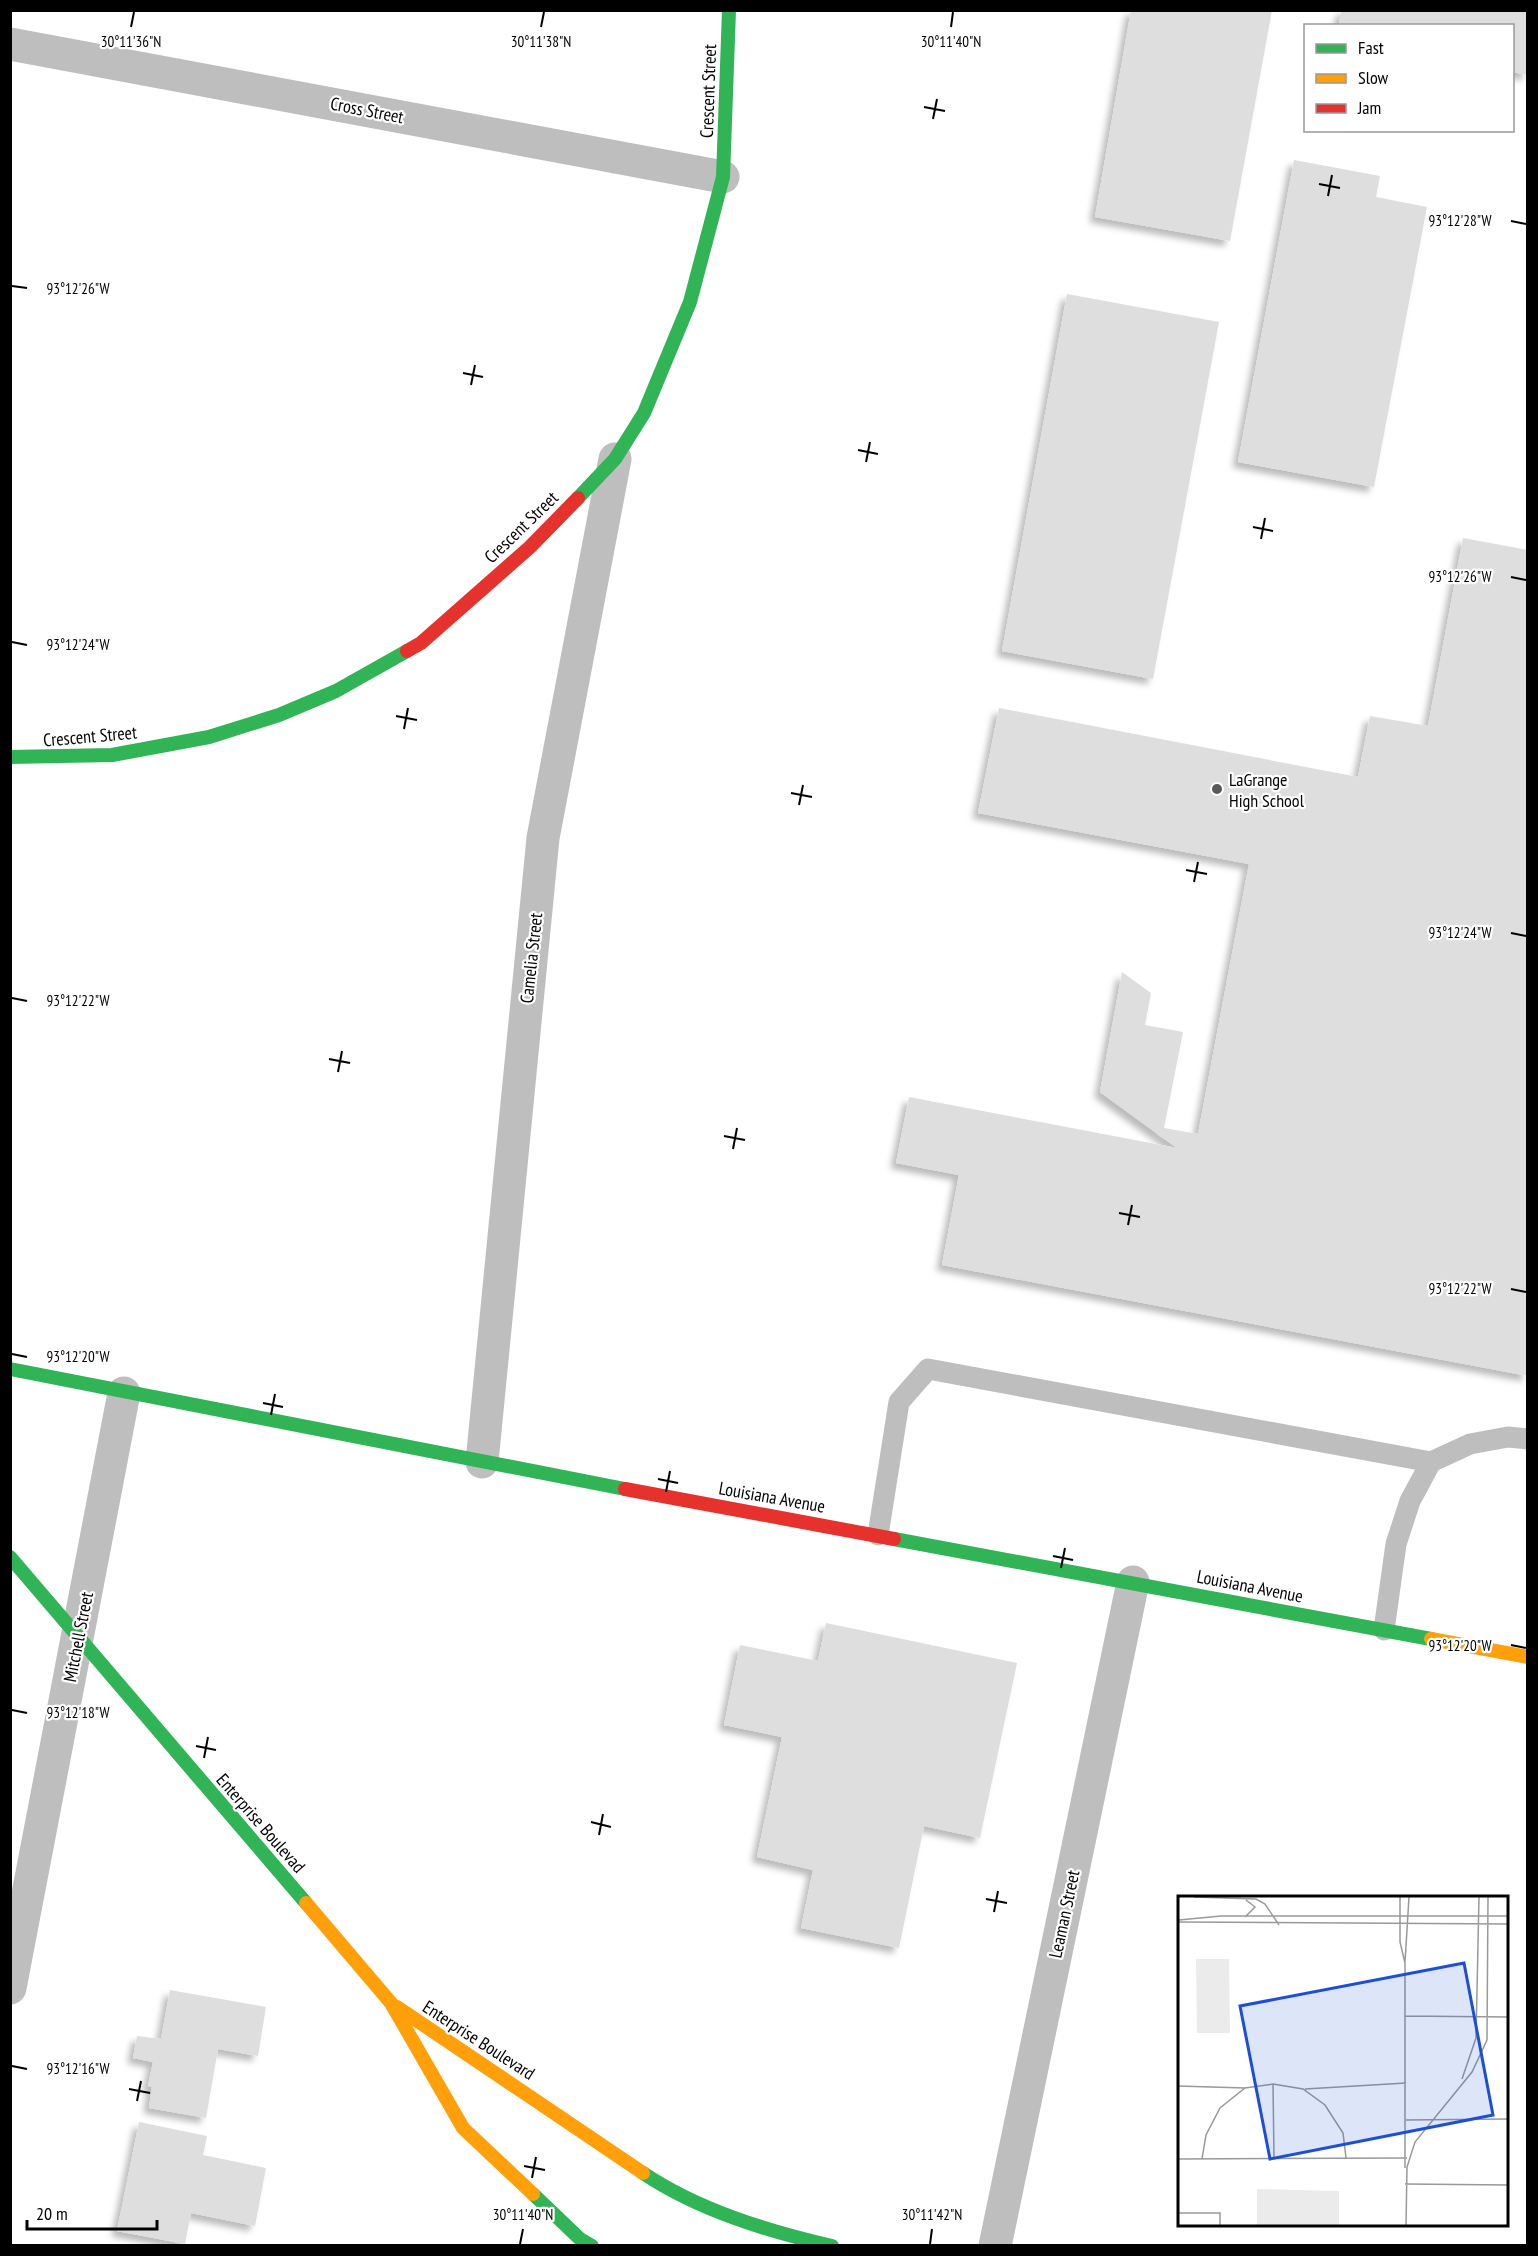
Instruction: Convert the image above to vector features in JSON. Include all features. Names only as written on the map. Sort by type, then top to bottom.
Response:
[{"type":"street","name":"Crescent Street","points":[[10,757],[112,755],[209,737],[279,715],[336,691],[421,643],[530,547],[615,459],[644,413],[690,302],[723,177],[729,10]]},
{"type":"street","name":"Cross Street","points":[[10,44],[723,177]]},
{"type":"street","name":"Camelia Street","points":[[482,1462],[543,838],[615,459]]},
{"type":"street","name":"Louisiana Avenue","points":[[10,1369],[482,1462],[1527,1657]]},
{"type":"street","name":"Mitchell Street","points":[[10,1988],[124,1393]]},
{"type":"street","name":"Enterprise Boulevad","points":[[10,1557],[391,2003]]},
{"type":"street","name":"Leaman Street","points":[[995,2246],[1133,1582]]},
{"type":"street","name":"Enterprise Boulevard","points":[[391,2003],[463,2128],[580,2239],[592,2246]]},
{"type":"street","name":"Enterprise Boulevard","points":[[391,2003],[669,2190],[780,2234],[832,2246]]},
{"type":"lane","points":[[878,1535],[899,1402],[928,1369],[1431,1462],[1470,1444],[1508,1437],[1527,1438]]},
{"type":"lane","points":[[1384,1630],[1396,1544],[1410,1501],[1431,1462]]},
{"type":"building","points":[[1131,10],[1272,10],[1230,241],[1095,217]]},
{"type":"building","points":[[1341,10],[1528,10],[1528,75],[1514,72],[1514,24],[1339,24]]},
{"type":"building","points":[[1294,160],[1380,176],[1376,197],[1427,207],[1374,487],[1238,462]]},
{"type":"building","points":[[1067,294],[1219,322],[1153,679],[1002,651]]},
{"type":"building","points":[[1463,538],[1528,550],[1528,1376],[942,1265],[959,1175],[896,1163],[909,1097],[1177,1148],[1100,1092],[1122,972],[1151,993],[1145,1025],[1183,1032],[1164,1128],[1198,1134],[1249,864],[978,813],[999,708],[1358,777],[1370,716],[1428,726]]},
{"type":"building","points":[[826,1623],[1017,1663],[980,1838],[924,1826],[899,1948],[801,1928],[813,1870],[757,1857],[782,1737],[724,1725],[740,1645],[818,1661]]},
{"type":"building","points":[[170,1990],[266,2007],[258,2056],[218,2049],[206,2118],[149,2108],[152,2087],[148,2086],[153,2062],[133,2058],[137,2036],[161,2039]]},
{"type":"building","points":[[139,2122],[207,2136],[203,2155],[266,2168],[255,2226],[191,2213],[185,2244],[117,2231]]},
{"type":"traffic: fast","points":[[578,498],[615,459],[644,413],[690,302],[723,177],[729,10]]},
{"type":"traffic: fast","points":[[10,757],[112,755],[209,737],[279,715],[336,691],[407,651]]},
{"type":"traffic: fast","points":[[10,1369],[625,1489]]},
{"type":"traffic: fast","points":[[894,1539],[1431,1639]]},
{"type":"traffic: fast","points":[[10,1557],[306,1903]]},
{"type":"traffic: fast","points":[[643,2173],[687,2198],[734,2218],[832,2246]]},
{"type":"traffic: fast","points":[[533,2194],[580,2239],[592,2246]]},
{"type":"traffic: slow","points":[[1431,1639],[1528,1657]]},
{"type":"traffic: slow","points":[[306,1903],[391,2003],[463,2128],[533,2194]]},
{"type":"traffic: slow","points":[[397,2007],[643,2173]]},
{"type":"traffic: jam","points":[[407,651],[421,643],[530,547],[578,498]]},
{"type":"traffic: jam","points":[[625,1489],[894,1539]]},
{"type":"place","name":"LaGrange High School","points":[[1217,789]]}]
